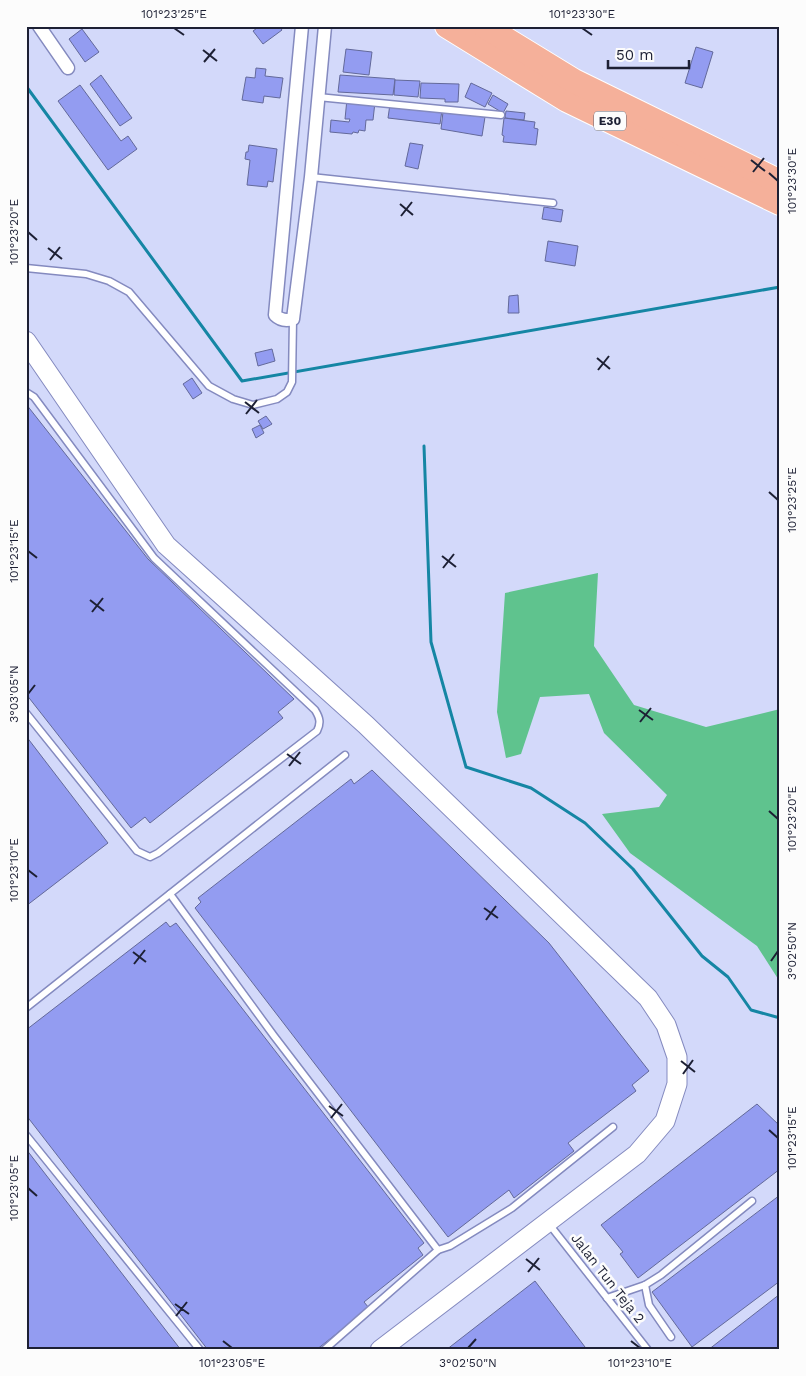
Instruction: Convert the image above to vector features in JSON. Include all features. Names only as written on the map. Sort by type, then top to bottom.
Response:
[{"type":"highway","name":"E30","points":[[447,26],[568,100],[780,203]]},
{"type":"highway","name":"E30","points":[[484,26],[574,80],[780,182]]},
{"type":"street","points":[[39,26],[68,68]]},
{"type":"street","points":[[302,26],[275,315],[279,319],[293,319],[311,176],[324,26]]},
{"type":"street","points":[[26,340],[166,545],[366,725],[648,998],[666,1025],[677,1057],[677,1084],[665,1121],[637,1154],[380,1350]]},
{"type":"lane","points":[[318,97],[501,115]]},
{"type":"lane","points":[[311,176],[552,203]]},
{"type":"lane","points":[[26,268],[86,274],[108,281],[129,292],[209,386],[233,399],[253,405],[277,399],[287,392],[292,382],[293,319]]},
{"type":"lane","points":[[26,392],[34,397],[154,558],[315,710],[320,724],[317,731],[158,853],[150,857],[137,852],[26,714]]},
{"type":"lane","points":[[26,1008],[345,755]]},
{"type":"lane","points":[[170,894],[274,1036],[438,1250]]},
{"type":"lane","points":[[324,1350],[438,1250],[450,1246],[512,1208],[612,1127]]},
{"type":"lane","points":[[26,1135],[200,1350]]},
{"type":"lane","points":[[607,1298],[645,1285],[662,1275],[752,1202]]},
{"type":"lane","name":"Jalan Tun Teja 2","points":[[547,1221],[648,1350]]},
{"type":"lane","points":[[645,1285],[649,1305],[671,1336]]},
{"type":"green space","points":[[598,573],[594,646],[634,705],[706,727],[780,709],[780,982],[757,946],[630,853],[602,814],[659,807],[667,795],[604,733],[589,694],[540,697],[521,754],[506,758],[497,712],[505,593]]},
{"type":"building","points":[[260,26],[279,26],[282,30],[263,44],[253,31]]},
{"type":"building","points":[[82,29],[99,52],[85,62],[69,39]]},
{"type":"building","points":[[696,47],[713,52],[702,88],[685,83]]},
{"type":"building","points":[[346,49],[372,52],[369,75],[343,72]]},
{"type":"building","points":[[256,68],[266,69],[265,76],[283,78],[280,98],[264,96],[263,103],[242,100],[246,77],[255,78]]},
{"type":"building","points":[[101,75],[132,118],[120,126],[90,84]]},
{"type":"building","points":[[340,75],[395,79],[393,95],[338,92]]},
{"type":"building","points":[[395,80],[420,81],[418,97],[394,95]]},
{"type":"building","points":[[421,83],[459,84],[458,102],[445,102],[445,99],[420,98]]},
{"type":"building","points":[[471,83],[492,93],[485,107],[465,97]]},
{"type":"building","points":[[80,85],[121,141],[128,136],[137,149],[108,170],[58,101]]},
{"type":"building","points":[[493,95],[508,104],[503,113],[488,104]]},
{"type":"building","points":[[347,99],[375,102],[373,120],[366,120],[365,131],[359,130],[358,133],[330,132],[331,120],[349,122],[350,119],[345,119]]},
{"type":"building","points":[[390,104],[442,110],[440,124],[388,118]]},
{"type":"building","points":[[506,111],[525,113],[524,120],[505,118]]},
{"type":"building","points":[[443,112],[485,117],[482,136],[441,129]]},
{"type":"building","points":[[504,118],[535,122],[534,128],[538,129],[536,145],[503,142]]},
{"type":"building","points":[[410,143],[423,145],[418,169],[405,166]]},
{"type":"building","points":[[249,145],[277,149],[273,182],[268,181],[267,187],[247,185],[250,160],[245,159]]},
{"type":"building","points":[[544,207],[563,210],[561,222],[542,219]]},
{"type":"building","points":[[548,241],[578,246],[575,266],[545,261]]},
{"type":"building","points":[[518,295],[519,313],[508,313],[509,296]]},
{"type":"building","points":[[272,349],[275,361],[258,366],[255,353]]},
{"type":"building","points":[[192,378],[202,393],[193,399],[183,384]]},
{"type":"building","points":[[26,404],[148,559],[294,699],[278,712],[283,718],[150,823],[145,817],[131,828],[26,694]]},
{"type":"building","points":[[266,416],[272,424],[263,429],[258,421]]},
{"type":"building","points":[[260,425],[264,433],[256,438],[252,429]]},
{"type":"building","points":[[26,736],[108,843],[26,906]]},
{"type":"building","points":[[372,770],[549,943],[649,1071],[632,1085],[636,1091],[568,1143],[574,1151],[514,1198],[509,1190],[448,1237],[195,908],[201,902],[198,898],[351,779],[354,784]]},
{"type":"building","points":[[166,922],[170,927],[176,923],[424,1243],[418,1248],[423,1255],[364,1302],[369,1308],[316,1350],[307,1350],[305,1347],[302,1350],[208,1350],[26,1115],[26,1030]]},
{"type":"building","points":[[757,1104],[780,1126],[780,1169],[638,1278],[620,1254],[623,1252],[601,1225]]},
{"type":"building","points":[[26,1149],[181,1350],[26,1350]]},
{"type":"building","points":[[780,1195],[780,1281],[692,1347],[652,1292]]},
{"type":"building","points":[[535,1281],[585,1347],[582,1350],[446,1350]]},
{"type":"building","points":[[780,1294],[780,1350],[708,1350]]},
{"type":"waterway","points":[[26,86],[242,381],[780,287]]},
{"type":"waterway","points":[[424,446],[431,642],[466,767],[531,788],[585,823],[633,869],[702,956],[728,977],[751,1010],[780,1018]]}]
